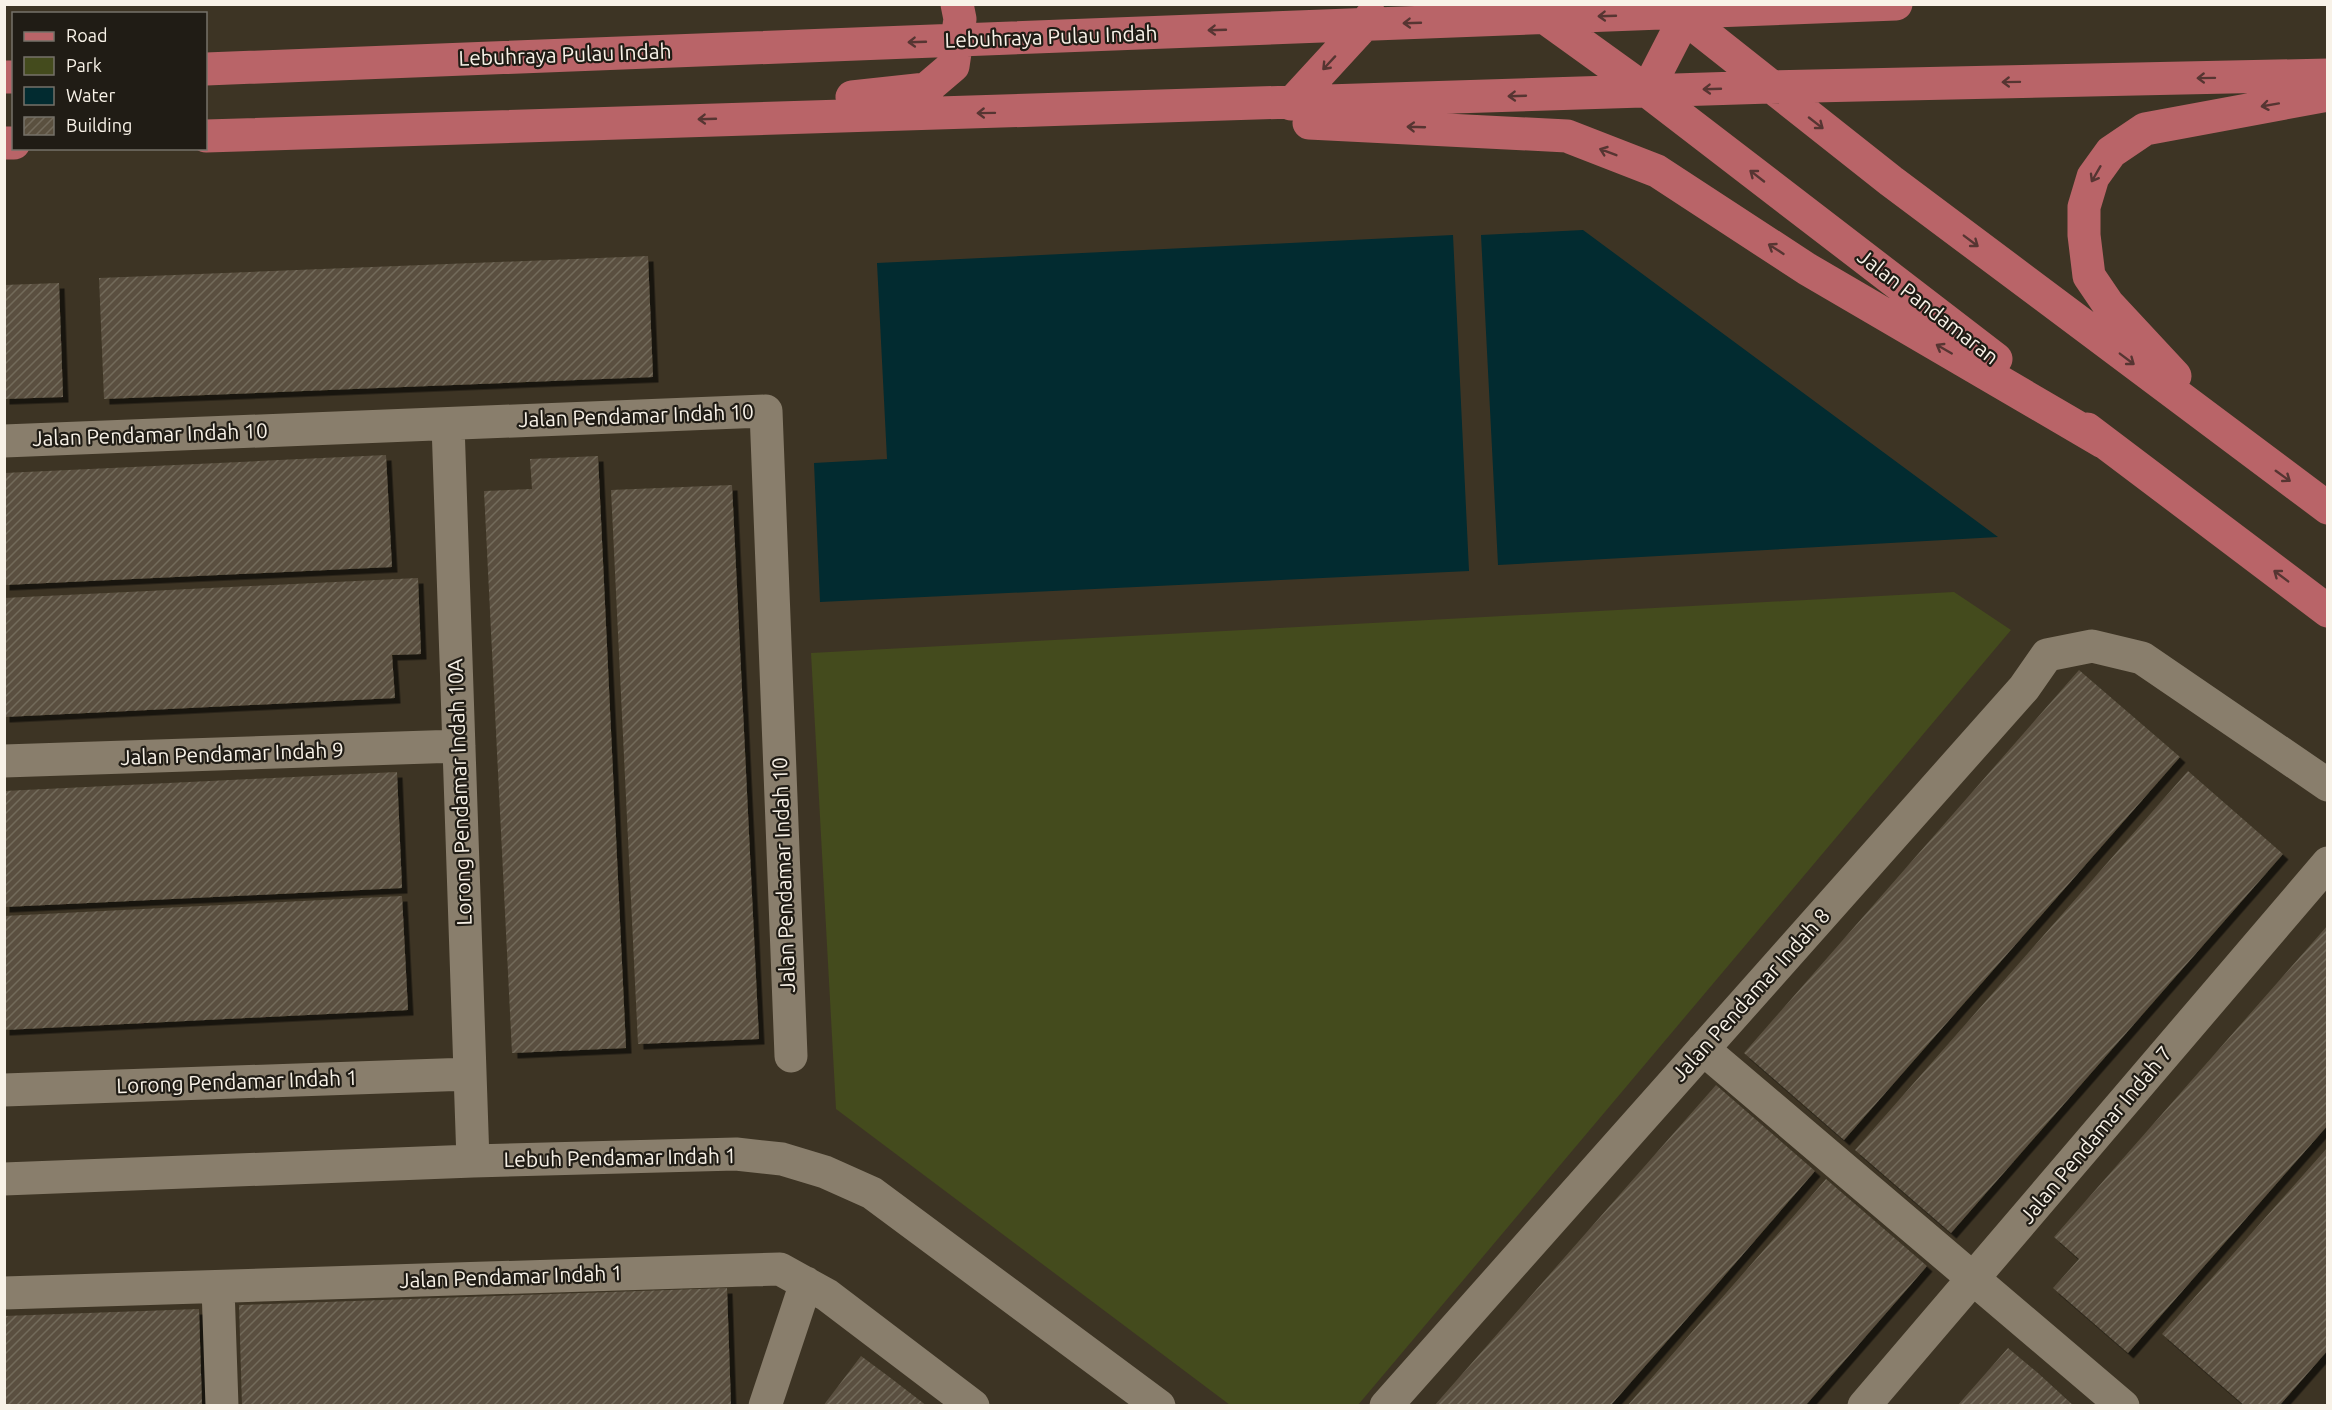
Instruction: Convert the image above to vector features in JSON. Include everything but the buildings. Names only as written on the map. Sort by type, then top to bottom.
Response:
[{"type":"main road","points":[[755,117],[827,100],[926,89],[953,66],[960,19],[957,4]]},
{"type":"main road","points":[[1291,104],[1382,4]]},
{"type":"main road","name":"Jalan Pandamaran","points":[[1526,4],[1647,92],[2103,442],[2328,611]]},
{"type":"main road","name":"Lebuhraya Pulau Indah","points":[[207,69],[1896,4]]},
{"type":"main road","points":[[1647,92],[1683,9],[1770,87],[2233,439],[2328,508]]},
{"type":"main road","points":[[207,136],[755,117],[1037,112],[1770,87],[2328,75]]},
{"type":"main road","points":[[2233,439],[2108,304],[2089,276],[2084,235],[2084,207],[2093,177],[2111,152],[2145,129],[2328,95]]},
{"type":"main road","points":[[1037,112],[1441,128],[1568,136],[1657,171],[1807,269],[2103,442]]},
{"type":"street","name":"Jalan Pendamar Indah 10","points":[[4,441],[766,411],[791,1056]]},
{"type":"street","name":"Lorong Pendamar Indah 10A","points":[[448,424],[473,1161]]},
{"type":"street","name":"Jalan Pendamar Indah 8","points":[[1386,1406],[2024,688],[2047,655],[2092,646],[2142,658],[2328,785]]},
{"type":"street","name":"Jalan Pendamar Indah 9","points":[[4,761],[459,746]]},
{"type":"street","name":"Jalan Pendamar Indah 7","points":[[1864,1406],[2328,863]]},
{"type":"street","points":[[1703,1049],[2123,1406]]},
{"type":"street","name":"Lorong Pendamar Indah 1","points":[[4,1090],[470,1074]]},
{"type":"street","name":"Lebuh Pendamar Indah 1","points":[[4,1179],[473,1161],[736,1155],[782,1159],[825,1172],[872,1193],[1159,1406]]},
{"type":"street","name":"Jalan Pendamar Indah 1","points":[[4,1293],[780,1269],[827,1295],[973,1406]]},
{"type":"street","points":[[765,1406],[806,1283]]},
{"type":"street","points":[[218,1287],[222,1406]]},
{"type":"green space","points":[[1954,592],[2011,630],[1358,1405],[1230,1405],[836,1109],[811,653]]},
{"type":"water","points":[[1583,230],[1998,537],[1498,565],[1481,235]]},
{"type":"water","points":[[1453,235],[1469,571],[820,602],[814,463],[887,459],[877,263]]}]
